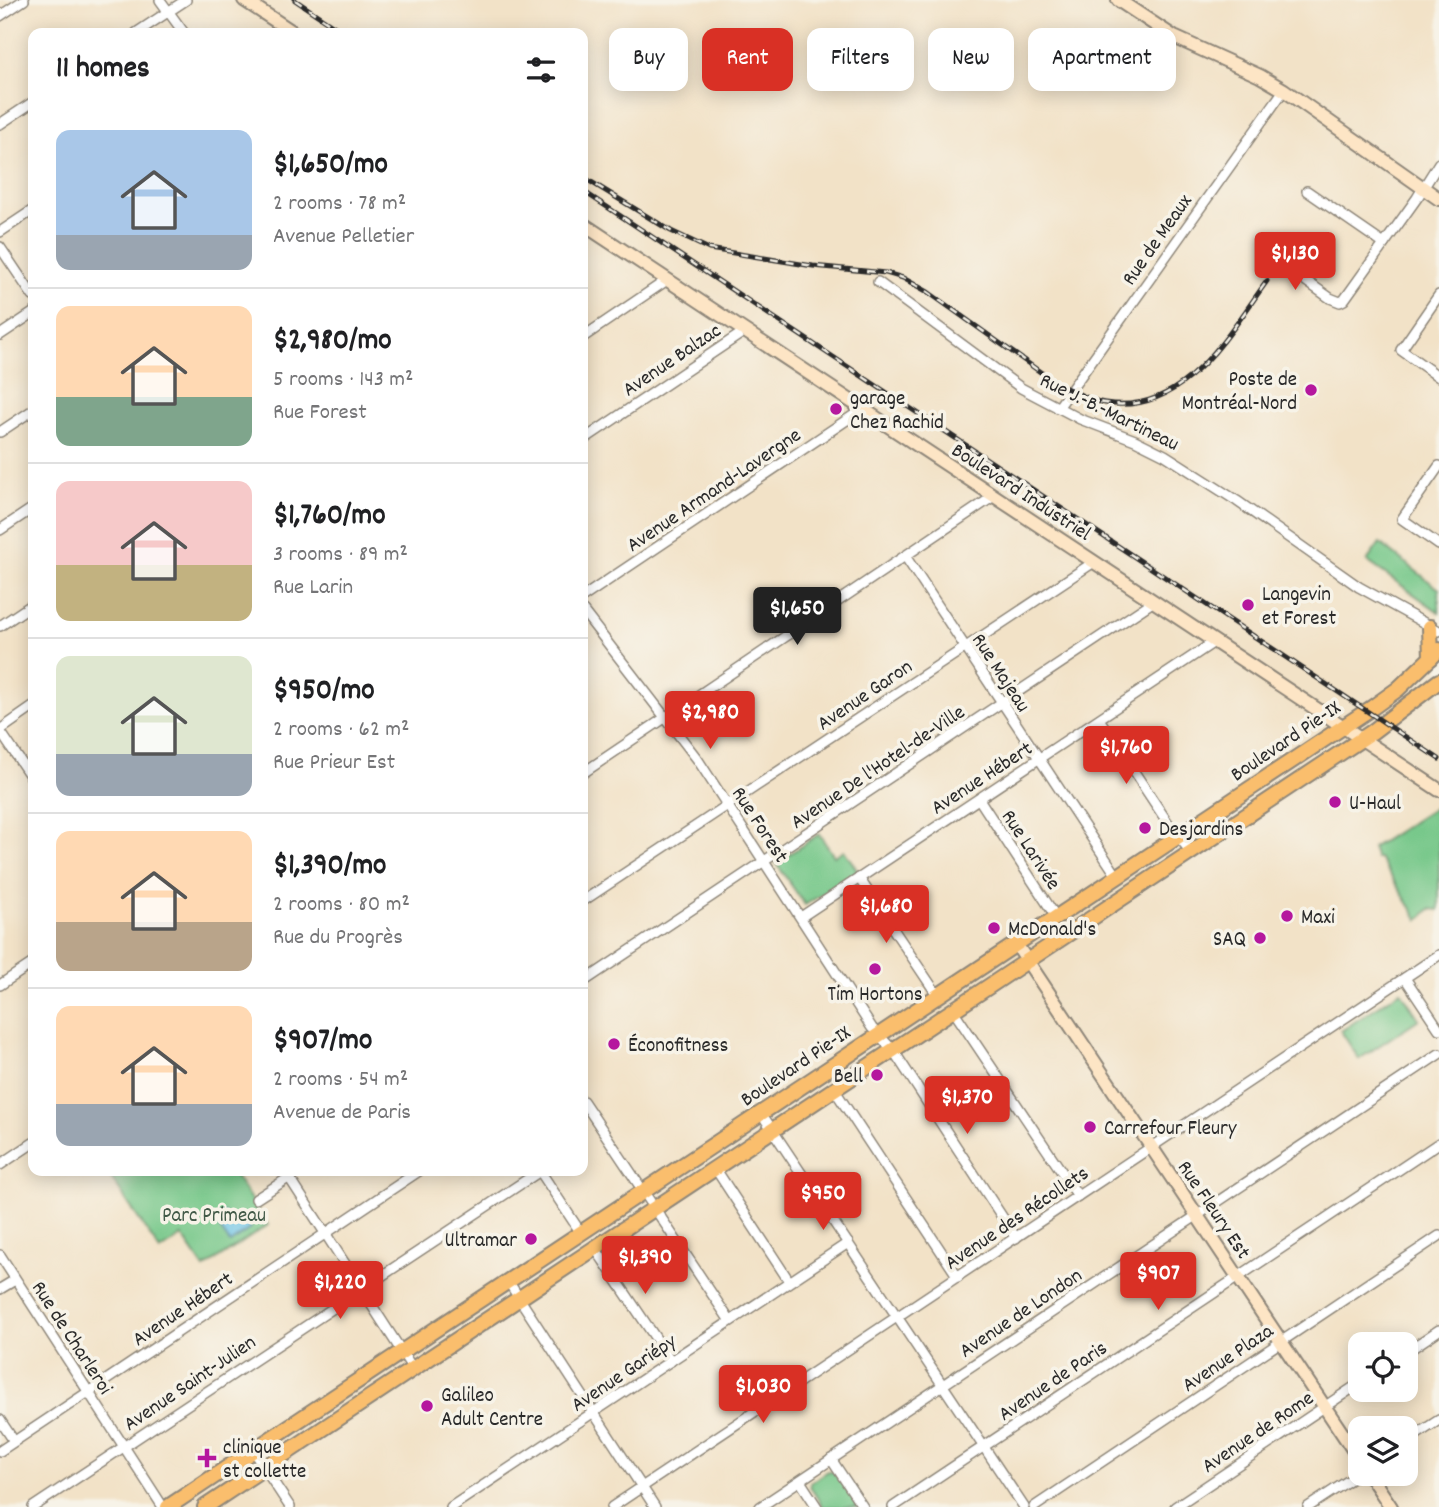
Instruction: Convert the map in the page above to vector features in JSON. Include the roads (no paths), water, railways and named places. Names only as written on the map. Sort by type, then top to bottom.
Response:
[{"type":"main road","points":[[1434,629],[1435,654]]},
{"type":"main road","name":"Boulevard Pie-IX","points":[[166,1507],[1343,727],[1390,695],[1435,654]]},
{"type":"main road","name":"Boulevard Pie-IX","points":[[205,1507],[1361,739],[1408,707],[1439,681]]},
{"type":"street","points":[[0,16],[24,0]]},
{"type":"street","points":[[160,0],[180,28]]},
{"type":"street","points":[[144,28],[186,0]]},
{"type":"street","points":[[244,0],[286,28]]},
{"type":"street","points":[[1118,0],[1174,37],[1284,90],[1439,199]]},
{"type":"street","name":"Rue de Meaux","points":[[1058,408],[1284,90]]},
{"type":"street","points":[[0,124],[28,105]]},
{"type":"street","points":[[1278,261],[1329,298],[1340,302],[1344,300],[1439,163]]},
{"type":"street","points":[[1307,191],[1384,244]]},
{"type":"street","points":[[0,232],[28,213]]},
{"type":"street","name":"Boulevard Industriel","points":[[588,231],[667,280],[1439,790]]},
{"type":"street","points":[[0,247],[28,289]]},
{"type":"street","points":[[588,334],[667,280]]},
{"type":"street","name":"Rue J.-B.-Martineau","points":[[878,282],[1000,373],[1058,408],[1135,440],[1175,461],[1359,587],[1434,629]]},
{"type":"street","points":[[1439,295],[1401,350],[1439,377]]},
{"type":"street","points":[[0,335],[28,316]]},
{"type":"street","name":"Avenue Balzac","points":[[588,437],[744,331]]},
{"type":"street","name":"Avenue Armand-Lavergne","points":[[588,594],[863,410]]},
{"type":"street","points":[[0,432],[28,413]]},
{"type":"street","points":[[1439,466],[1402,519],[1439,545]]},
{"type":"street","points":[[588,770],[994,496]]},
{"type":"street","points":[[0,530],[28,511]]},
{"type":"street","name":"Rue Majeau","points":[[905,556],[1117,876]]},
{"type":"street","name":"Avenue Garon","points":[[588,898],[1094,562]]},
{"type":"street","name":"Avenue De l'Hotel-de-Ville","points":[[588,979],[1154,601]]},
{"type":"street","points":[[0,626],[28,607]]},
{"type":"street","name":"Rue Forest","points":[[588,618],[690,749],[729,805],[878,1036],[893,1050],[1016,1238]]},
{"type":"street","name":"Avenue Hébert","points":[[801,917],[1214,642]]},
{"type":"street","points":[[28,710],[0,730],[28,772]]},
{"type":"street","points":[[1099,719],[1177,836],[1191,852]]},
{"type":"street","name":"Rue Larivée","points":[[979,799],[1056,917]]},
{"type":"street","points":[[859,878],[938,996]]},
{"type":"street","name":"Rue Fleury Est","points":[[1016,944],[1348,1442]]},
{"type":"street","name":"Avenue des Récollets","points":[[612,1507],[1439,955]]},
{"type":"street","points":[[0,985],[28,965]]},
{"type":"street","points":[[1405,978],[1439,1029]]},
{"type":"street","points":[[953,1010],[1078,1196]]},
{"type":"street","name":"Avenue de London","points":[[761,1507],[1439,1054]]},
{"type":"street","points":[[834,1090],[958,1277]]},
{"type":"street","points":[[588,1109],[730,1321]]},
{"type":"street","points":[[761,1113],[1024,1507]]},
{"type":"street","name":"Avenue de Paris","points":[[893,1507],[1439,1143]]},
{"type":"street","points":[[0,1165],[28,1146]]},
{"type":"street","points":[[715,1168],[789,1281]]},
{"type":"street","points":[[256,1199],[285,1176]]},
{"type":"street","points":[[288,1176],[413,1369]]},
{"type":"street","name":"Avenue Hébert","points":[[0,1451],[412,1176]]},
{"type":"street","name":"Avenue Saint-Julien","points":[[33,1507],[532,1176]]},
{"type":"street","points":[[543,1176],[581,1233]]},
{"type":"street","name":"Avenue Plaza","points":[[1034,1507],[1439,1236]]},
{"type":"street","name":"Avenue Gariépy","points":[[451,1507],[848,1243]]},
{"type":"street","points":[[596,1248],[671,1361]]},
{"type":"street","name":"Rue de Charleroi","points":[[0,1255],[166,1507]]},
{"type":"street","points":[[0,1289],[15,1280]]},
{"type":"street","points":[[508,1281],[655,1507]]},
{"type":"street","points":[[1418,1344],[1439,1330]]},
{"type":"street","name":"Avenue de Rome","points":[[1175,1507],[1348,1391]]},
{"type":"street","points":[[0,1419],[14,1441]]},
{"type":"street","points":[[1418,1434],[1439,1420]]},
{"type":"street","points":[[253,1451],[290,1507]]},
{"type":"street","points":[[831,1459],[863,1507]]},
{"type":"street","points":[[800,1481],[817,1507]]},
{"type":"street","points":[[1308,1507],[1348,1481]]},
{"type":"street","points":[[1376,1486],[1391,1507]]},
{"type":"water","points":[[224,1212],[231,1222],[242,1215],[251,1228],[230,1243],[213,1219]]},
{"type":"railway","points":[[295,0],[337,28]]},
{"type":"railway","points":[[588,180],[671,231],[709,249],[813,266],[886,273],[903,278],[928,292],[1060,386],[1105,403],[1133,404],[1158,397],[1181,384],[1201,367],[1219,346],[1267,281]]},
{"type":"railway","points":[[588,194],[1439,759]]},
{"type":"place","name":"Poste de Montréal-Nord","points":[[1311,390]]},
{"type":"place","name":"garage Chez Rachid","points":[[836,409]]},
{"type":"place","name":"Langevin et Forest","points":[[1248,605]]},
{"type":"place","name":"U-Haul","points":[[1335,802]]},
{"type":"place","name":"Desjardins","points":[[1145,828]]},
{"type":"place","name":"Maxi","points":[[1287,916]]},
{"type":"place","name":"McDonald's","points":[[994,928]]},
{"type":"place","name":"SAQ","points":[[1260,938]]},
{"type":"place","name":"Tim Hortons","points":[[875,969]]},
{"type":"place","name":"Éconofitness","points":[[614,1044]]},
{"type":"place","name":"Bell","points":[[877,1075]]},
{"type":"place","name":"Carrefour Fleury","points":[[1090,1127]]},
{"type":"place","name":"Ultramar","points":[[531,1239]]},
{"type":"place","name":"Galileo Adult Centre","points":[[427,1406]]},
{"type":"place","name":"clinique st collette","points":[[207,1458]]},
{"type":"park label","name":"Parc Primeau","points":[[214,1214]]}]
